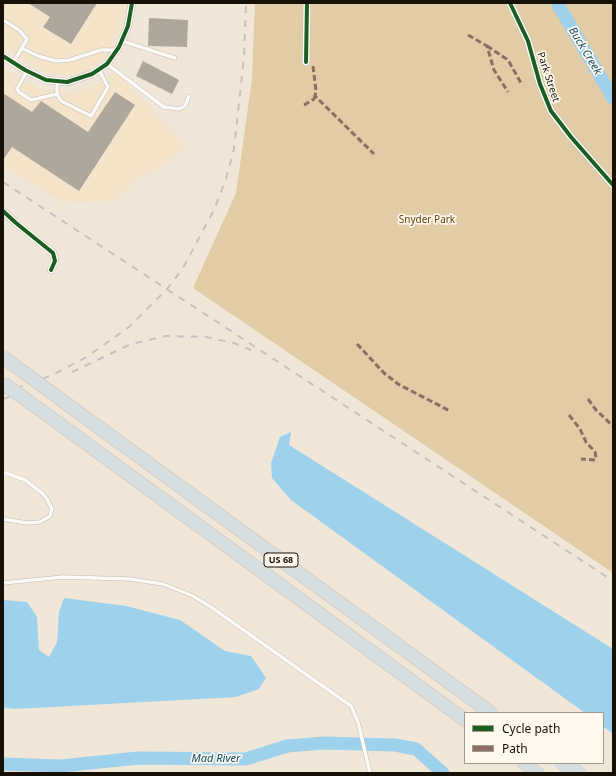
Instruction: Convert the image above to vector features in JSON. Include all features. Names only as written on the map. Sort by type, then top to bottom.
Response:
[{"type":"highway","name":"US 68","points":[[3,357],[490,712]]},
{"type":"highway","name":"US 68","points":[[3,383],[464,719]]},
{"type":"highway","points":[[525,764],[537,773]]},
{"type":"highway","points":[[560,764],[573,773]]},
{"type":"highway","points":[[564,764],[579,773]]},
{"type":"street","points":[[3,56],[27,71],[46,80],[57,82],[77,79],[99,70],[107,64],[118,50],[128,26],[132,3]]},
{"type":"street","points":[[306,62],[307,3]]},
{"type":"street","name":"Park Street","points":[[510,3],[528,41],[540,84],[551,111],[571,138],[613,185]]},
{"type":"street","points":[[3,211],[16,223],[54,252],[55,262],[51,270]]},
{"type":"lane","points":[[3,20],[18,30],[27,39],[13,63]]},
{"type":"lane","points":[[122,41],[175,58]]},
{"type":"lane","points":[[21,48],[38,56],[56,61],[70,60],[101,50],[118,50]]},
{"type":"lane","points":[[107,64],[164,107],[179,109],[185,106],[190,96]]},
{"type":"lane","points":[[57,82],[57,94],[61,101],[90,116],[108,87],[99,70]]},
{"type":"lane","points":[[27,71],[17,89],[18,92],[31,100],[57,94]]},
{"type":"lane","points":[[3,472],[25,480],[42,493],[48,499],[52,510],[50,516],[40,522],[3,519]]},
{"type":"lane","points":[[3,583],[34,579],[94,577],[149,581],[179,589],[211,607],[345,700],[354,712],[370,773]]},
{"type":"shaded area","points":[[3,3],[126,3],[124,20],[116,41],[102,62],[80,74],[58,76],[41,71],[3,48]]},
{"type":"shaded area","points":[[3,67],[41,90],[75,91],[93,87],[116,71],[186,147],[161,166],[135,180],[117,200],[83,203],[60,201],[3,165]]},
{"type":"green space","name":"Snyder Park","points":[[255,3],[613,3],[613,573],[193,288],[236,193],[252,79]]},
{"type":"water","points":[[291,432],[289,445],[613,649],[613,734],[604,727],[604,712],[584,712],[291,500],[272,478],[271,463],[280,437]]},
{"type":"water","points":[[64,598],[126,606],[180,620],[225,651],[251,656],[266,678],[259,689],[236,697],[15,709],[3,708],[3,600],[27,602],[37,617],[39,650],[49,657],[57,642],[59,612]]},
{"type":"building","points":[[28,3],[97,3],[71,44],[43,27],[50,17]]},
{"type":"building","points":[[149,18],[188,20],[187,47],[148,46]]},
{"type":"building","points":[[143,61],[179,80],[172,94],[136,76]]},
{"type":"building","points":[[115,92],[135,105],[79,191],[12,147],[3,160],[3,93],[32,112],[41,101],[88,132]]},
{"type":"waterway","name":"Buck Creek","points":[[557,3],[613,98]]},
{"type":"waterway","name":"Mad River","points":[[3,764],[61,766],[138,758],[246,759],[287,746],[324,743],[395,745],[416,749],[443,773]]},
{"type":"railway","points":[[3,393],[50,376],[85,358],[129,327],[167,289],[183,268],[214,210],[226,179],[234,149],[244,57],[246,3]]},
{"type":"railway","points":[[3,182],[613,581]]},
{"type":"railway","points":[[72,372],[131,344],[166,336],[206,337],[234,343],[251,350]]},
{"type":"railway","points":[[3,399],[22,393]]},
{"type":"marked path","points":[[468,35],[487,46],[494,70],[508,92]]},
{"type":"marked path","points":[[487,46],[508,60],[521,83]]},
{"type":"marked path","points":[[313,66],[316,91],[315,96],[374,154]]},
{"type":"marked path","points":[[304,105],[314,99],[315,96]]},
{"type":"marked path","points":[[357,344],[384,373],[398,384],[450,411]]},
{"type":"marked path","points":[[588,399],[596,410],[613,426]]},
{"type":"marked path","points":[[569,415],[580,429],[586,442],[595,452],[595,460],[581,459]]},
{"type":"cycle path","points":[[3,56],[25,70],[46,80],[67,82],[92,74],[107,64],[119,47],[128,26],[132,3]]},
{"type":"cycle path","points":[[306,62],[307,3]]},
{"type":"cycle path","points":[[510,3],[528,41],[540,84],[551,111],[571,137],[613,185]]},
{"type":"cycle path","points":[[3,211],[53,253],[55,261],[51,270]]}]
